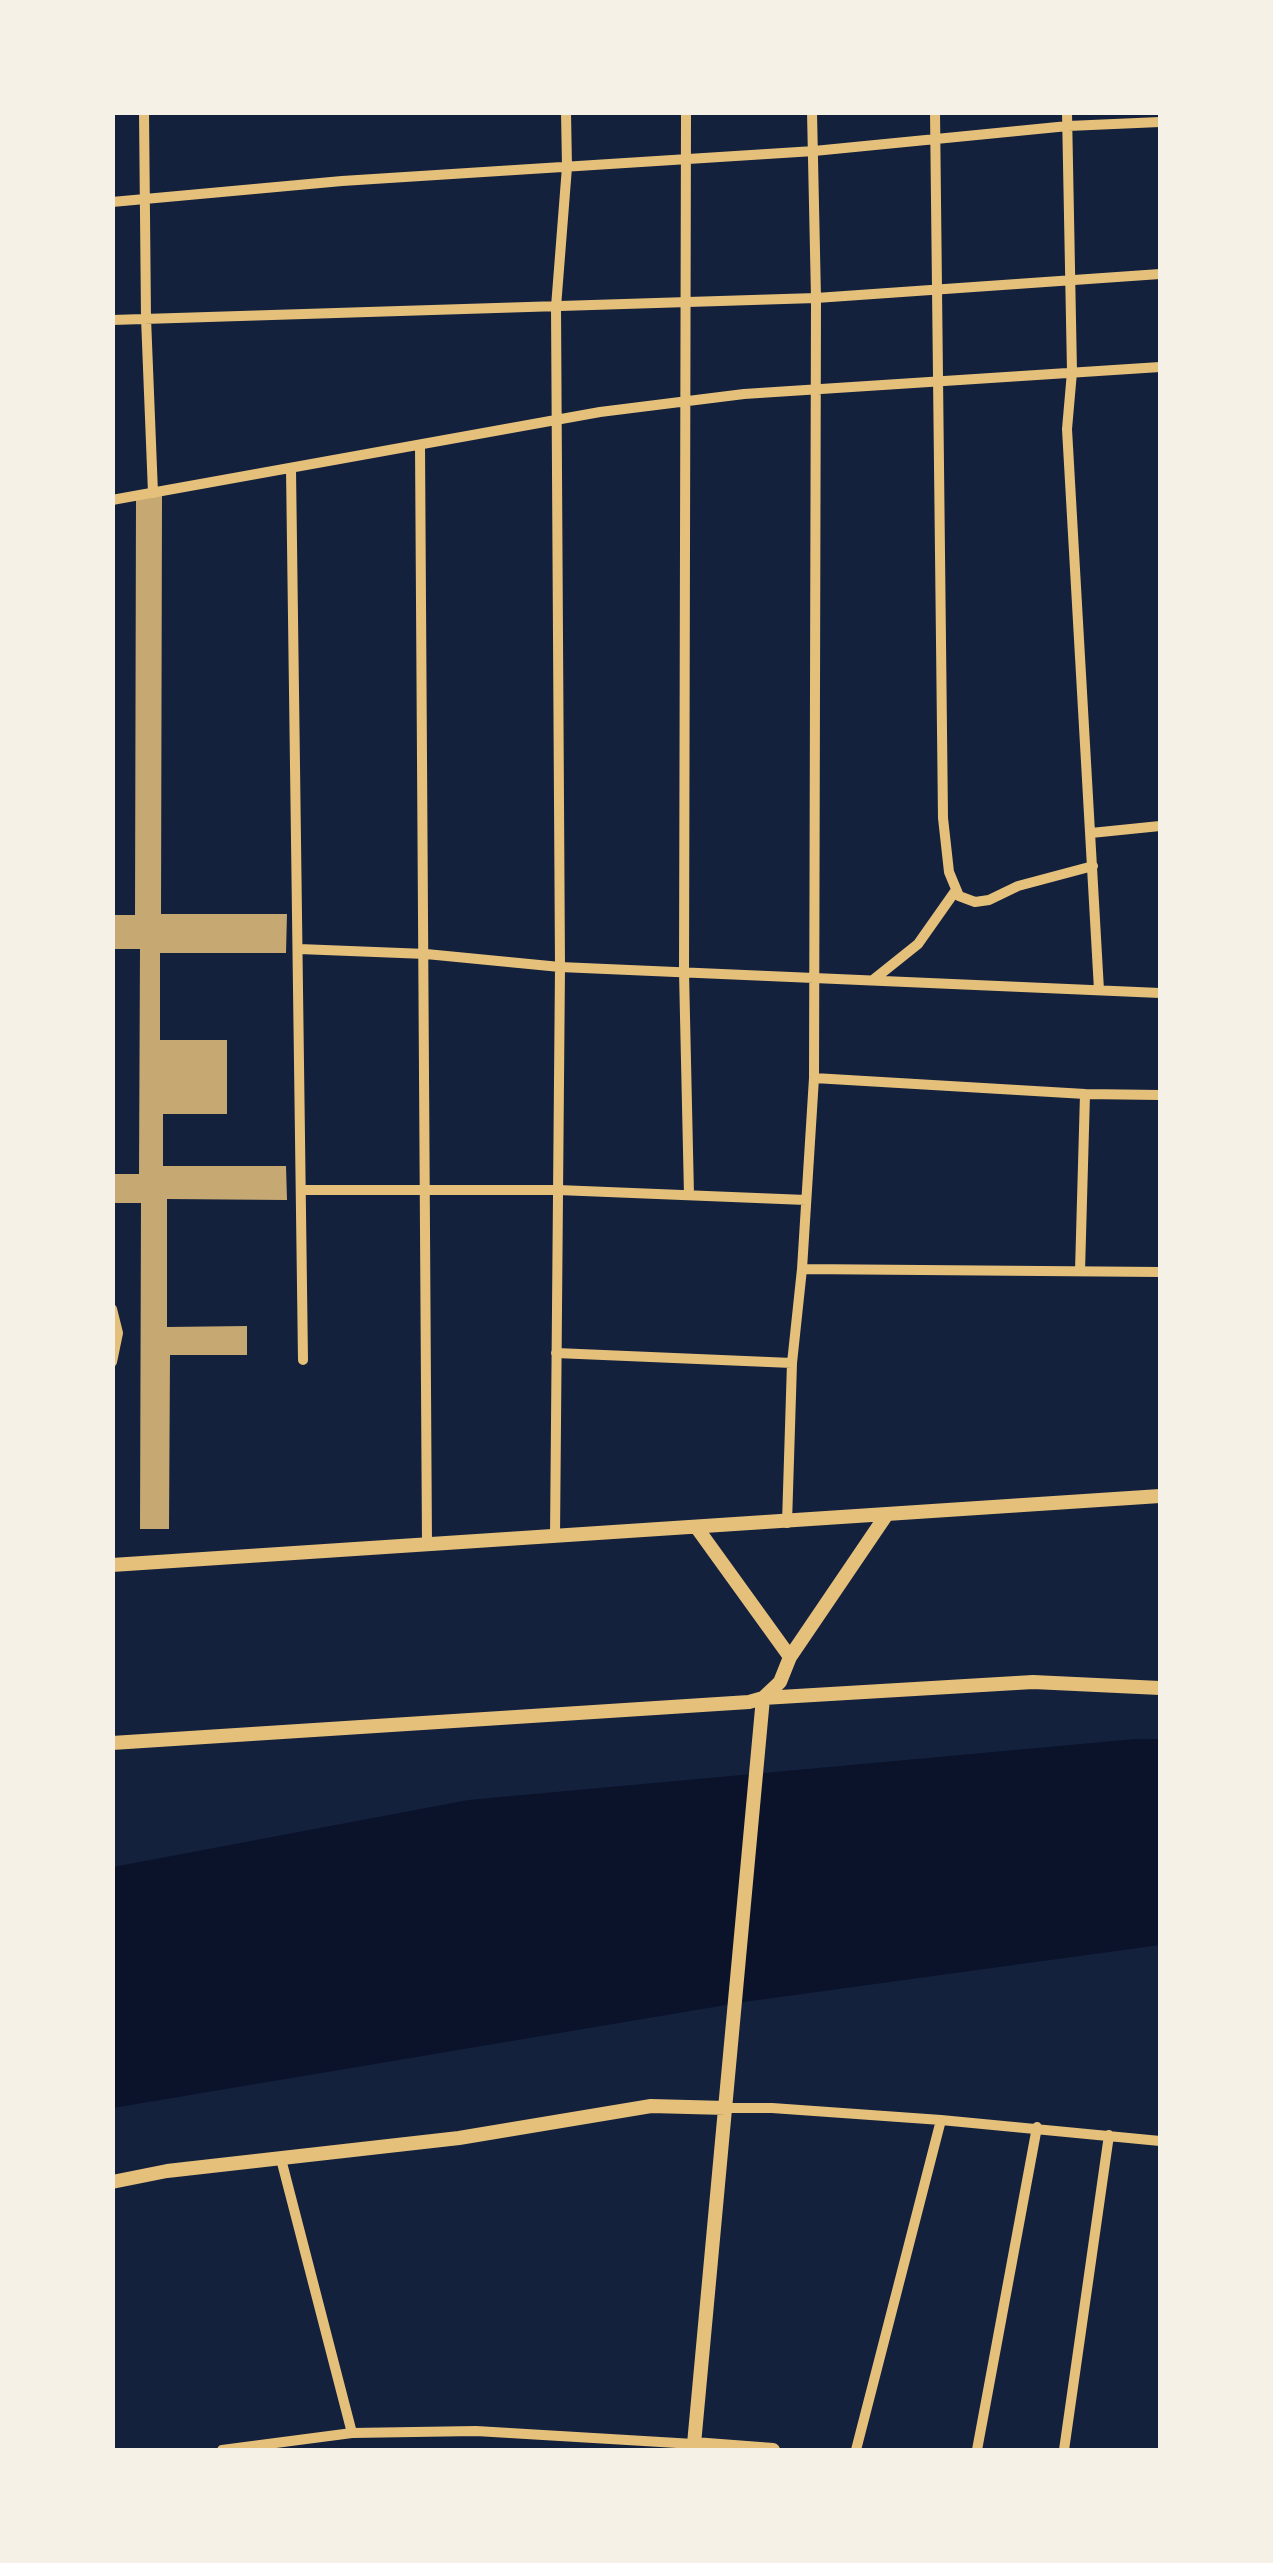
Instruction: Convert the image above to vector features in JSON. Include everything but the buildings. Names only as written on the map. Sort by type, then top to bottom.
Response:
[{"type":"street","points":[[144,112],[146,318],[154,492]]},
{"type":"street","points":[[555,1536],[560,967],[556,307],[567,167],[566,112]]},
{"type":"street","points":[[686,112],[684,972],[689,1195]]},
{"type":"street","points":[[786,1523],[792,1364],[814,1078],[816,298],[812,112]]},
{"type":"street","points":[[936,112],[946,854],[956,890],[975,902],[1093,866]]},
{"type":"street","points":[[1067,112],[1072,372],[1068,429],[1099,990]]},
{"type":"street","points":[[112,202],[342,181],[814,152],[1068,126],[1160,122]]},
{"type":"street","points":[[112,320],[816,298],[1160,274]]},
{"type":"street","points":[[112,500],[558,420],[688,401],[1160,367]]},
{"type":"street","points":[[420,445],[428,1544]]},
{"type":"street","points":[[291,469],[303,1360]]},
{"type":"street","points":[[1091,833],[1160,826]]},
{"type":"street","points":[[873,980],[918,944],[956,890]]},
{"type":"street","points":[[299,948],[426,954],[560,967],[1160,993]]},
{"type":"street","points":[[814,1078],[1160,1095]]},
{"type":"street","points":[[1080,1271],[1085,1094]]},
{"type":"street","points":[[302,1190],[558,1190],[806,1200]]},
{"type":"street","points":[[802,1269],[1160,1272]]},
{"type":"street","points":[[112,1310],[118,1333],[112,1362]]},
{"type":"street","points":[[556,1354],[792,1364]]},
{"type":"street","points":[[112,1565],[1160,1496]]},
{"type":"street","points":[[694,2444],[763,1698],[780,1682],[790,1657],[887,1514]]},
{"type":"street","points":[[696,1528],[790,1657]]},
{"type":"street","points":[[112,1743],[1033,1682],[1160,1688]]},
{"type":"street","points":[[112,2182],[458,2138],[651,2106],[772,2108],[1037,2127],[1160,2141]]},
{"type":"street","points":[[856,2450],[941,2120]]},
{"type":"street","points":[[977,2450],[1037,2127]]},
{"type":"street","points":[[1064,2450],[1110,2135]]},
{"type":"street","points":[[280,2158],[352,2434]]},
{"type":"street","points":[[222,2450],[352,2434],[476,2431],[774,2450]]},
{"type":"water","points":[[1160,1739],[1160,1945],[744,2002],[113,2108],[113,1867],[468,1800]]}]
